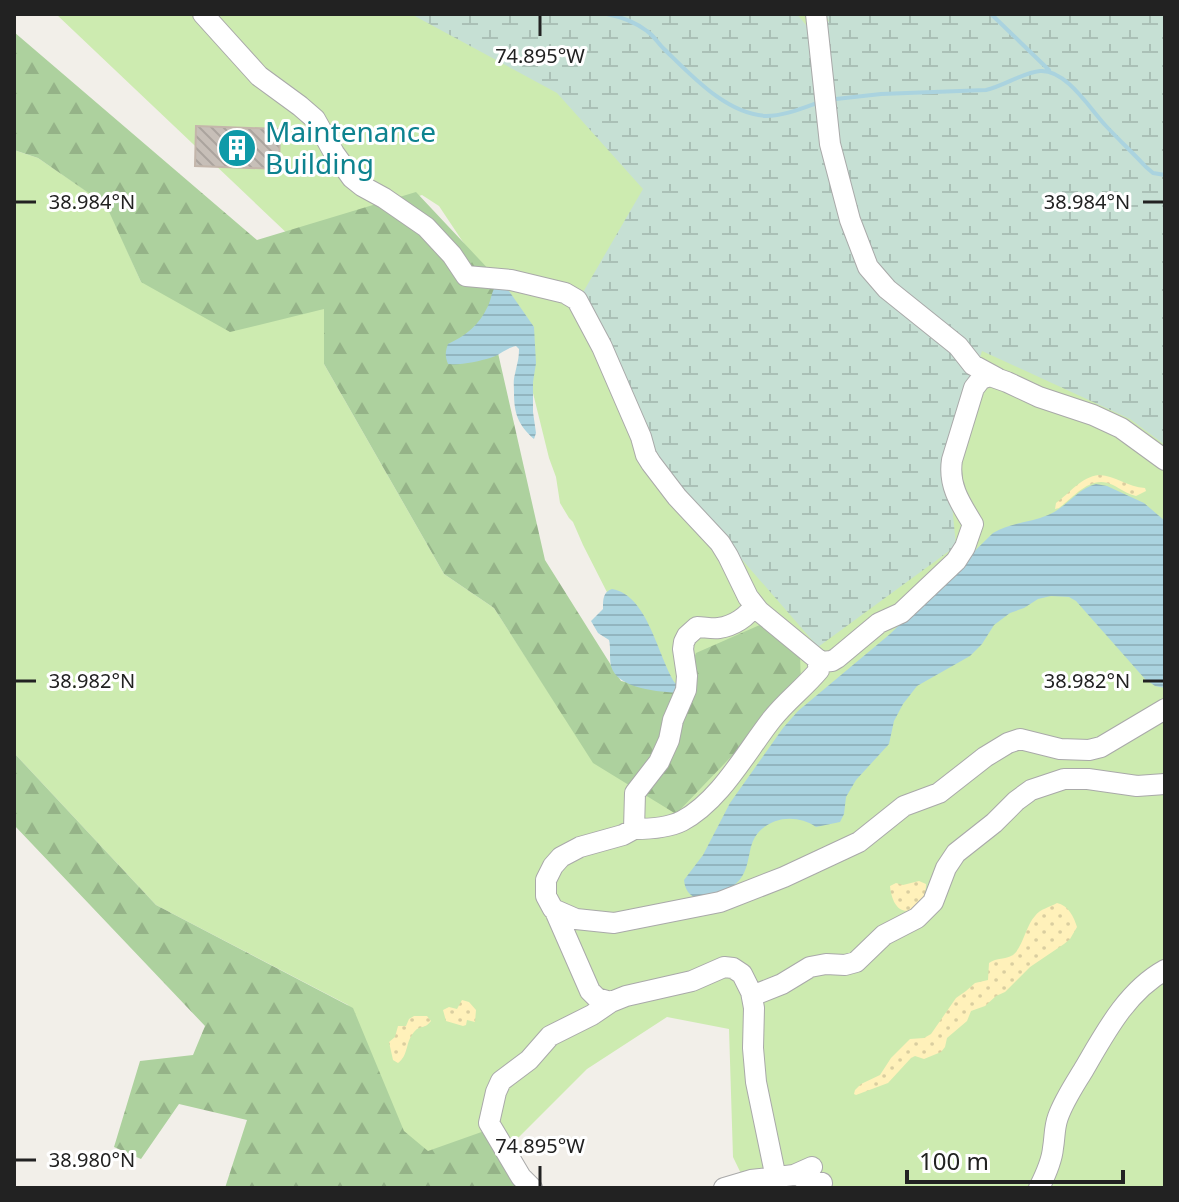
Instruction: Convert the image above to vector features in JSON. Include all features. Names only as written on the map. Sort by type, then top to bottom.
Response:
[{"type":"lane","points":[[203,14],[259,76],[315,119],[352,178],[426,227],[452,255],[466,276],[511,280],[565,293],[577,300],[602,347],[646,455],[677,497],[699,518],[724,550],[754,605],[822,664]]},
{"type":"lane","points":[[816,14],[830,144],[843,195],[868,267],[887,289],[958,346],[974,375],[981,379],[990,376],[1002,380],[1039,397],[1093,415],[1121,428],[1165,460]]},
{"type":"lane","points":[[611,1002],[597,998],[590,991],[550,906],[546,888],[550,871],[558,859],[576,849],[634,829],[675,824],[690,816],[734,772],[774,717],[822,664],[837,658],[879,623],[901,613],[956,561],[973,524],[952,485],[950,470],[974,375]]},
{"type":"lane","points":[[634,829],[635,793],[663,755],[686,690],[683,649],[687,636],[697,627],[720,628],[732,624],[747,615],[754,605]]},
{"type":"lane","points":[[555,911],[579,920],[614,923],[720,902],[784,877],[859,842],[904,806],[939,793],[1008,743],[1020,739],[1060,749],[1089,750],[1101,747],[1165,709]]},
{"type":"lane","points":[[751,992],[767,991],[810,967],[845,965],[861,959],[884,935],[909,923],[929,908],[956,853],[1031,790],[1064,779],[1137,786],[1165,784]]},
{"type":"lane","points":[[532,1188],[521,1177],[489,1123],[501,1081],[532,1057],[547,1038],[611,1002],[636,993],[692,981],[724,967],[742,974],[751,992],[756,1082],[772,1183]]},
{"type":"lane","points":[[1039,1188],[1053,1152],[1059,1114],[1072,1089],[1119,1012],[1139,990],[1165,970]]},
{"type":"lane","points":[[724,1188],[751,1180],[772,1183],[810,1175]]},
{"type":"green space","points":[[56,14],[1165,14],[1165,1188],[748,1188],[733,1157],[729,1029],[667,1017],[587,1069],[519,1137],[424,1180],[348,1005],[156,905],[14,753],[14,150],[38,158],[107,205],[141,282],[324,308],[324,364],[444,574],[494,608],[578,738],[643,663],[573,522],[560,503],[515,320],[439,206],[422,195],[292,238]]},
{"type":"green space","points":[[411,14],[797,14],[810,30],[829,21],[825,14],[1165,14],[1165,445],[1130,419],[982,351],[948,462],[956,546],[818,647],[658,463],[582,294],[643,189],[557,93]]},
{"type":"green space","points":[[14,32],[257,240],[416,192],[509,291],[446,357],[498,353],[545,560],[621,681],[679,693],[696,653],[762,624],[800,655],[801,684],[676,814],[593,763],[494,608],[444,574],[324,364],[324,309],[230,332],[141,282],[106,205],[38,158],[14,150]]},
{"type":"green space","points":[[14,753],[156,905],[353,1008],[404,1131],[428,1151],[490,1129],[526,1188],[225,1188],[247,1120],[179,1104],[141,1159],[114,1147],[140,1061],[193,1055],[205,1026],[14,825]]},
{"type":"sand","points":[[1099,475],[1145,488],[1146,491],[1136,496],[1105,482],[1098,482],[1090,484],[1055,509],[1056,503],[1076,486]]},
{"type":"sand","points":[[919,881],[926,884],[921,902],[910,910],[897,906],[890,886]]},
{"type":"sand","points":[[1057,903],[1067,909],[1076,923],[1070,939],[1030,967],[1005,992],[985,1006],[971,1011],[967,1021],[947,1038],[941,1052],[924,1059],[915,1056],[888,1083],[854,1094],[861,1084],[880,1075],[891,1058],[910,1039],[931,1034],[956,998],[975,983],[988,980],[989,963],[1013,955],[1035,916]]},
{"type":"sand","points":[[462,1000],[469,1002],[476,1010],[475,1022],[467,1020],[463,1026],[446,1021],[443,1010],[449,1007],[457,1009]]},
{"type":"sand","points":[[414,1016],[427,1016],[431,1021],[414,1032],[398,1063],[393,1060],[389,1042],[395,1037],[398,1026],[406,1026]]},
{"type":"water","points":[[495,287],[509,291],[534,327],[534,439],[521,424],[515,407],[514,381],[519,349],[516,346],[490,358],[469,363],[448,364],[446,359],[448,344],[476,324],[488,306]]},
{"type":"water","points":[[1096,484],[1144,503],[1165,521],[1165,688],[1145,679],[1076,601],[1069,597],[1051,596],[1038,599],[994,625],[970,656],[917,686],[894,721],[889,744],[856,780],[846,797],[840,822],[816,827],[800,820],[775,821],[755,837],[744,873],[735,884],[709,898],[692,896],[684,880],[703,855],[730,803],[798,711],[890,634],[993,533],[1048,515]]},
{"type":"water","points":[[612,589],[635,603],[643,615],[675,683],[682,686],[680,693],[640,688],[615,674],[611,666],[609,640],[598,633],[591,621],[603,609],[604,596]]},
{"type":"building","name":"Maintenance Building","points":[[196,126],[280,129],[279,169],[195,166]]},
{"type":"waterway","points":[[607,14],[628,20],[647,31],[710,92],[751,114],[773,116],[820,102]]},
{"type":"waterway","points":[[991,14],[1049,70]]},
{"type":"waterway","points":[[836,99],[986,90],[1034,72],[1050,72],[1077,91],[1146,167],[1153,173],[1165,175]]},
{"type":"place","name":"Maintenance Building","points":[[237,148]]}]
